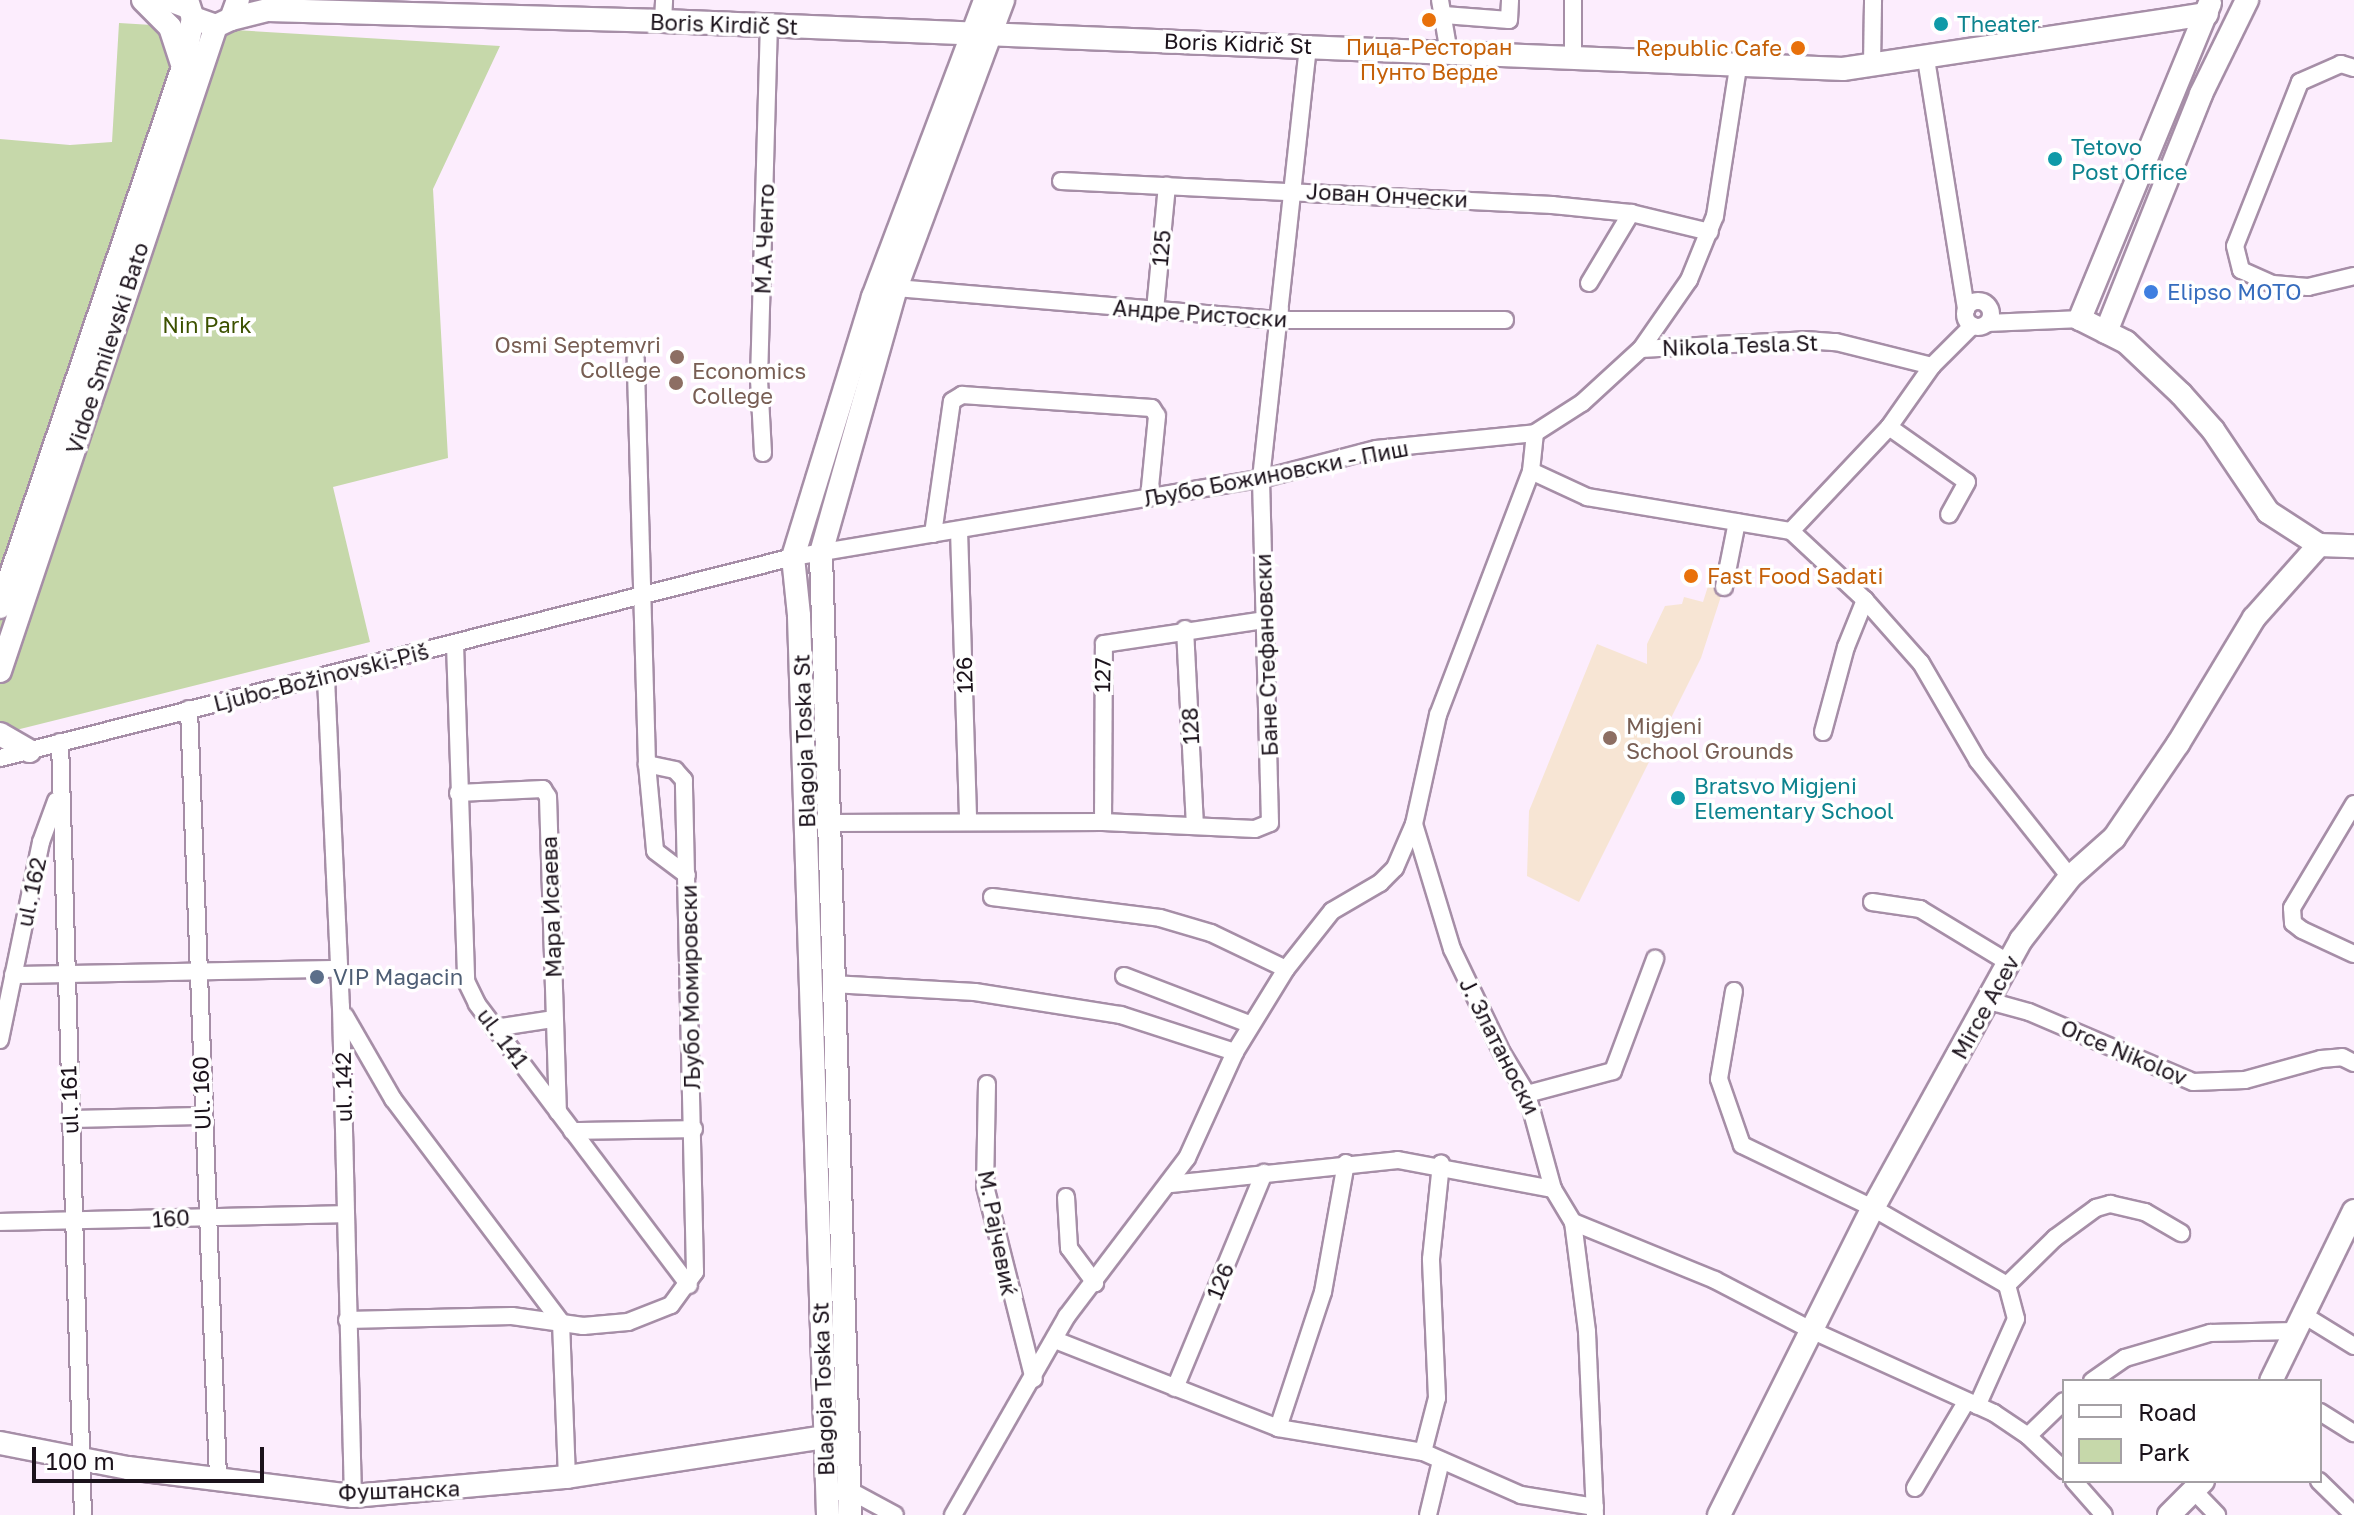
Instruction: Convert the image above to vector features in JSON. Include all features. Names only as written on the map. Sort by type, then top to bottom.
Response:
[{"type":"street","points":[[143,0],[170,27],[183,67]]},
{"type":"street","points":[[161,0],[190,9],[228,15]]},
{"type":"street","name":"Blagoja Toska St","points":[[850,1515],[821,553],[896,288],[978,34],[985,0]]},
{"type":"street","name":"Blagoja Toska St","points":[[828,1515],[822,1438],[813,989],[793,557],[873,297],[978,34],[1003,0]]},
{"type":"street","points":[[1449,53],[1442,7],[1509,20],[1510,0]]},
{"type":"street","points":[[1573,0],[1573,57]]},
{"type":"street","points":[[2106,332],[2179,149],[2247,0]]},
{"type":"street","points":[[1872,66],[1873,4]]},
{"type":"street","name":"Boris Kirdič St","points":[[228,15],[259,5],[663,10],[769,25],[978,34]]},
{"type":"street","points":[[2080,319],[2152,136],[2209,7]]},
{"type":"street","name":"Boris Kidrič St","points":[[978,34],[1308,45],[1738,68],[1872,66],[1926,59],[2209,7]]},
{"type":"street","name":"Vidoe Smilevski Bato","points":[[0,607],[183,67],[190,9]]},
{"type":"street","name":"Vidoe Smilevski Bato","points":[[0,671],[228,15]]},
{"type":"street","name":"М.А Ченто","points":[[763,453],[759,380],[769,25]]},
{"type":"street","name":"Бане Стефановски","points":[[828,823],[1103,822],[1262,829],[1270,823],[1261,479],[1275,320],[1295,190],[1308,45]]},
{"type":"street","points":[[1926,59],[1961,274],[1980,314]]},
{"type":"street","points":[[2354,68],[2341,64],[2300,82],[2235,246],[2241,270],[2273,284],[2308,287],[2354,276]]},
{"type":"street","name":"Љубо Божиновски - Пиш","points":[[793,557],[1261,479],[1376,449],[1535,433],[1582,403],[1641,349],[1689,280],[1710,232],[1738,68]]},
{"type":"street","points":[[2152,136],[2179,149]]},
{"type":"street","name":"Јован Ончески","points":[[1061,181],[1295,190],[1631,213],[1710,232]]},
{"type":"street","name":"125","points":[[1155,310],[1167,186]]},
{"type":"street","points":[[1589,283],[1631,213]]},
{"type":"street","name":"Андре Ристоски","points":[[896,288],[1275,320],[1505,320]]},
{"type":"street","points":[[1980,314],[2025,319],[2080,319],[2126,342],[2181,394],[2213,430],[2268,512],[2319,545],[2354,546]]},
{"type":"street","points":[[1791,531],[1889,427],[1932,366],[1980,314]]},
{"type":"street","name":"Nikola Tesla St","points":[[1641,349],[1805,340],[1836,342],[1932,366]]},
{"type":"street","points":[[636,359],[647,764],[655,851],[687,875]]},
{"type":"street","points":[[933,534],[952,401],[962,395],[1152,408],[1157,416],[1149,498]]},
{"type":"street","points":[[1889,427],[1967,482],[1949,514]]},
{"type":"street","points":[[953,1515],[1034,1379],[1067,1316],[1171,1184],[1249,1024],[1286,969],[1332,911],[1380,883],[1395,868],[1414,824],[1438,715],[1531,471],[1535,433]]},
{"type":"street","points":[[1531,471],[1587,497],[1791,531],[1865,600],[1921,663],[1978,761],[2070,877]]},
{"type":"street","points":[[1724,587],[1737,522]]},
{"type":"street","name":"126","points":[[959,530],[968,821]]},
{"type":"street","name":"Mirce Acev","points":[[1719,1515],[1873,1208],[2009,963],[2070,877],[2114,838],[2262,606],[2319,545]]},
{"type":"street","name":"Ljubo-Božinovski-Piš","points":[[0,758],[189,709],[326,678],[793,557]]},
{"type":"street","points":[[1823,732],[1846,647],[1865,600]]},
{"type":"street","name":"127","points":[[1103,822],[1104,644],[1185,629],[1264,620]]},
{"type":"street","name":"128","points":[[1185,629],[1195,824]]},
{"type":"street","name":"ul. 141","points":[[455,644],[466,981],[495,1028],[689,1285]]},
{"type":"street","name":"ul. 142","points":[[326,678],[341,1007],[343,1214],[353,1496]]},
{"type":"street","name":"Ul. 160","points":[[189,709],[201,1116],[218,1477]]},
{"type":"street","points":[[0,734],[30,751]]},
{"type":"street","name":"ul. 161","points":[[60,742],[59,793],[83,1515]]},
{"type":"street","name":"Љубо Момировски","points":[[647,764],[675,770],[684,780],[698,1254],[689,1285]]},
{"type":"street","name":"Мара Исаева","points":[[458,793],[546,792],[558,1112]]},
{"type":"street","name":"ul. 162","points":[[0,1040],[41,842],[59,793]]},
{"type":"street","points":[[2354,804],[2292,908],[2293,923],[2302,930],[2354,954]]},
{"type":"street","name":"Ј. Златаноски","points":[[1055,1340],[1278,1428],[1423,1452],[1521,1495],[1595,1511],[1587,1332],[1573,1222],[1553,1189],[1527,1094],[1502,1053],[1452,949],[1414,824]]},
{"type":"street","points":[[992,897],[1160,918],[1211,933],[1286,969]]},
{"type":"street","points":[[1872,902],[1920,909],[2009,963]]},
{"type":"street","points":[[1527,1094],[1613,1071],[1655,959]]},
{"type":"street","points":[[13,975],[196,969],[337,969]]},
{"type":"street","points":[[1124,976],[1249,1024]]},
{"type":"street","points":[[832,984],[948,989],[1095,1010],[1235,1052]]},
{"type":"street","points":[[1734,991],[1719,1079],[1742,1145],[1873,1208],[2007,1285],[2016,1319],[1972,1404],[1915,1488]]},
{"type":"street","name":"Orce Nikolov","points":[[1989,1001],[2029,1012],[2193,1082],[2245,1080],[2321,1059],[2342,1057],[2354,1063]]},
{"type":"street","points":[[341,1007],[357,1044],[393,1099],[561,1322],[567,1477]]},
{"type":"street","points":[[495,1028],[554,1019]]},
{"type":"street","name":"М. Рајчевиќ","points":[[987,1084],[985,1186],[1034,1379]]},
{"type":"street","points":[[70,1119],[201,1116]]},
{"type":"street","points":[[572,1131],[694,1129]]},
{"type":"street","points":[[1171,1184],[1346,1163],[1441,1164],[1553,1189]]},
{"type":"street","points":[[1278,1428],[1323,1292],[1346,1163]]},
{"type":"street","points":[[1423,1452],[1437,1398],[1431,1259],[1441,1164]]},
{"type":"street","name":"126","points":[[1175,1388],[1264,1173]]},
{"type":"street","points":[[1066,1197],[1069,1248],[1095,1283]]},
{"type":"street","points":[[2007,1285],[2055,1238],[2110,1204],[2145,1212],[2181,1233]]},
{"type":"street","points":[[2272,1379],[2354,1211]]},
{"type":"street","name":"160","points":[[0,1222],[74,1224],[205,1215],[343,1214]]},
{"type":"street","points":[[1573,1222],[1715,1280],[1811,1330],[1972,1404],[2028,1436],[2062,1468]]},
{"type":"street","points":[[347,1320],[512,1316],[605,1325],[652,1316],[671,1305],[689,1285]]},
{"type":"street","points":[[2095,1379],[2125,1358],[2210,1333],[2298,1322],[2354,1346]]},
{"type":"street","points":[[2028,1436],[2062,1403]]},
{"type":"street","points":[[2322,1413],[2354,1433]]},
{"type":"street","name":"Фуштанска","points":[[0,1443],[80,1458],[353,1496],[567,1477],[846,1433]]},
{"type":"street","points":[[1428,1515],[1441,1461]]},
{"type":"street","points":[[2076,1483],[2104,1515]]},
{"type":"street","points":[[2321,1483],[2354,1515]]},
{"type":"street","points":[[2169,1515],[2199,1486],[2217,1515]]},
{"type":"street","points":[[849,1490],[895,1515]]},
{"type":"shaded area","name":"Migjeni School Grounds","points":[[1709,583],[1724,587],[1701,658],[1579,902],[1527,876],[1529,811],[1597,644],[1647,664],[1647,644],[1665,606],[1682,604],[1684,597],[1703,602]]},
{"type":"green space","name":"Nin Park","points":[[119,23],[500,46],[433,189],[448,458],[333,487],[370,642],[0,734],[0,139],[70,145],[112,142]]},
{"type":"place","name":"Пица-Ресторан Пунто Верде","points":[[1429,20]]},
{"type":"place","name":"Theater","points":[[1941,24]]},
{"type":"place","name":"Republic Cafe","points":[[1798,48]]},
{"type":"place","name":"Tetovo Post Office","points":[[2055,159]]},
{"type":"place","name":"Elipso MOTO","points":[[2151,292]]},
{"type":"place","name":"Osmi Septemvri College","points":[[677,357]]},
{"type":"place","name":"Economics College","points":[[676,383]]},
{"type":"place","name":"Fast Food Sadati","points":[[1691,576]]},
{"type":"place","name":"Migjeni School Grounds","points":[[1610,738]]},
{"type":"place","name":"Bratsvo Migjeni Elementary School","points":[[1678,798]]},
{"type":"place","name":"VIP Magacin","points":[[317,977]]}]
